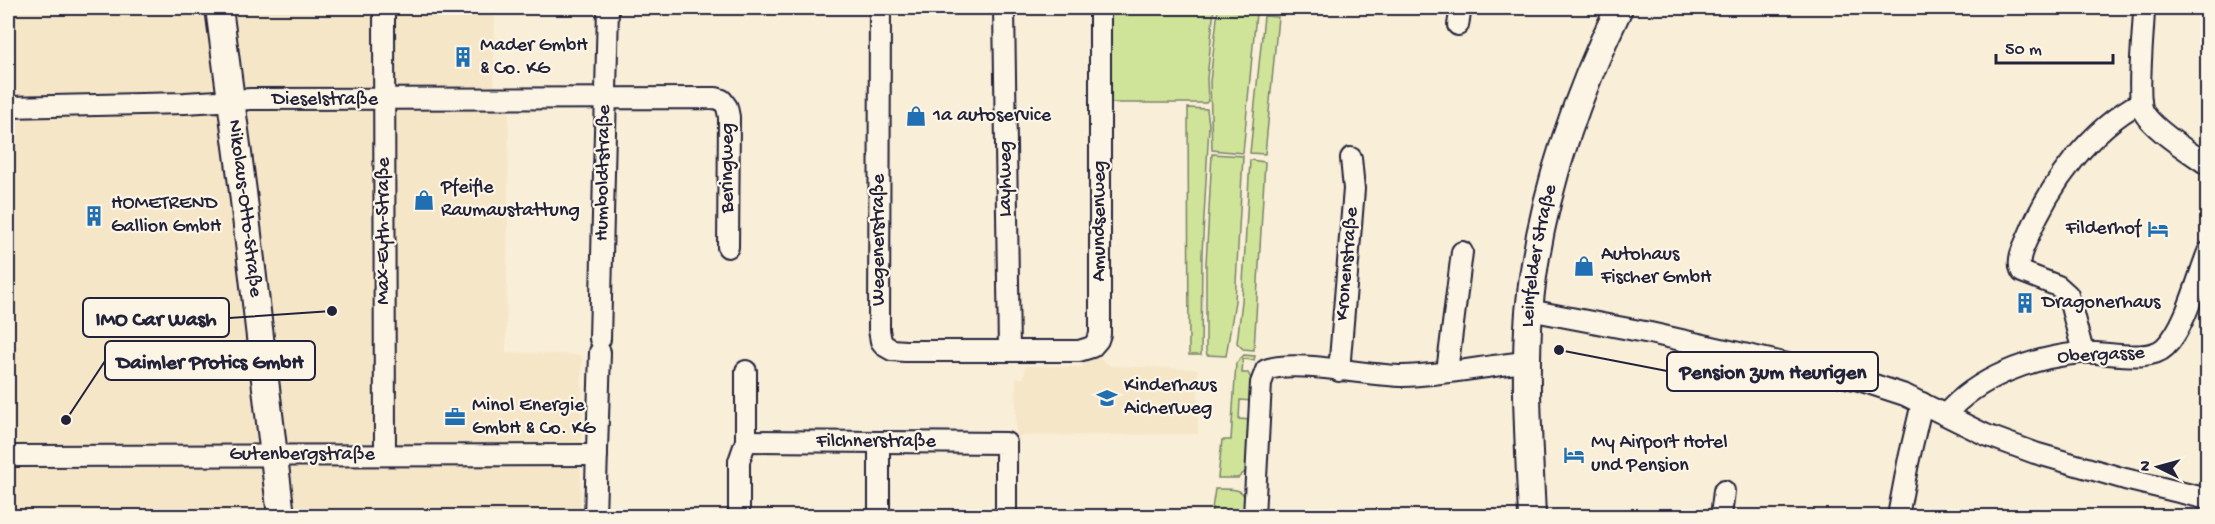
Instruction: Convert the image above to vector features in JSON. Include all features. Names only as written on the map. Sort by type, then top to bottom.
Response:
[{"type":"main road","name":"Nikolaus-Otto-Straße","points":[[219,8],[281,516]]},
{"type":"main road","name":"Leinfelder Straße","points":[[1532,516],[1527,362],[1529,310],[1544,217],[1564,141],[1590,70],[1619,8]]},
{"type":"street","name":"Max-Eyth-Straße","points":[[384,8],[385,455]]},
{"type":"street","name":"Humboldtstraße","points":[[596,516],[608,8]]},
{"type":"street","name":"Wegenerstraße","points":[[880,8],[879,330],[881,341],[892,350],[1009,350]]},
{"type":"street","name":"Layhweg","points":[[1005,8],[1009,350]]},
{"type":"street","name":"Amundsenweg","points":[[1009,350],[1079,351],[1089,349],[1098,340],[1100,334],[1100,8]]},
{"type":"street","points":[[2144,8],[2141,102],[2143,110],[2153,123],[2208,165]]},
{"type":"street","name":"Beringweg","points":[[606,100],[710,98],[722,100],[727,107],[729,117],[728,247]]},
{"type":"street","name":"Dieselstraße","points":[[8,107],[230,101],[606,100]]},
{"type":"street","points":[[2082,352],[2068,295],[2058,286],[2022,272],[2019,261],[2040,211],[2071,164],[2115,118],[2141,102]]},
{"type":"street","name":"Kronenstraße","points":[[1339,371],[1354,189],[1351,158]]},
{"type":"street","points":[[1447,372],[1462,252]]},
{"type":"street","name":"Obergasse","points":[[1946,414],[1966,395],[2012,370],[2038,360],[2082,352],[2140,354],[2164,349],[2177,331],[2208,252]]},
{"type":"street","points":[[1529,310],[1598,322],[1807,367],[1874,384],[1922,403],[1986,435],[2050,459],[2208,499]]},
{"type":"street","points":[[1254,516],[1261,383],[1266,370],[1279,367],[1389,376],[1447,372],[1527,362]]},
{"type":"street","points":[[739,516],[739,461],[746,441],[746,370]]},
{"type":"street","points":[[1898,516],[1909,455],[1922,403]]},
{"type":"street","name":"Filchnerstraße","points":[[746,441],[1006,443],[1006,516]]},
{"type":"street","points":[[879,443],[879,516]]},
{"type":"street","name":"Gutenbergstraße","points":[[8,456],[597,455]]},
{"type":"street","points":[[1721,516],[1724,491]]},
{"type":"shaded area","points":[[8,8],[495,8],[494,83],[509,113],[506,352],[582,355],[580,516],[8,516]]},
{"type":"shaded area","name":"Kinderhaus Aicherweg","points":[[1096,356],[1111,366],[1198,369],[1198,434],[1016,436],[1016,378],[1024,378],[1025,366],[1082,367],[1082,357]]},
{"type":"green space","points":[[1105,8],[1214,8],[1207,79],[1208,101],[1206,103],[1106,103]]},
{"type":"green space","points":[[1218,9],[1256,13],[1243,153],[1212,150],[1210,82]]},
{"type":"green space","points":[[1264,16],[1278,17],[1265,154],[1250,153]]},
{"type":"green space","points":[[1188,108],[1207,109],[1209,125],[1202,254],[1201,355],[1189,355]]},
{"type":"green space","points":[[1212,154],[1243,156],[1235,301],[1226,356],[1207,355],[1206,350],[1206,264]]},
{"type":"green space","points":[[1250,160],[1265,162],[1254,350],[1243,349],[1237,343],[1242,301]]},
{"type":"green space","points":[[1244,355],[1255,356],[1254,360],[1243,359],[1242,373],[1248,373],[1253,382],[1252,401],[1240,400],[1239,419],[1251,420],[1248,469],[1238,478],[1218,478],[1222,440],[1231,440],[1236,363]]},
{"type":"green space","points":[[1215,489],[1231,489],[1241,492],[1244,495],[1246,516],[1211,516]]},
{"type":"place","name":"Mader GmbH & Co. KG","points":[[463,57]]},
{"type":"place","name":"1a autoservice","points":[[916,116]]},
{"type":"place","name":"Pfeifle Raumaustattung","points":[[424,200]]},
{"type":"place","name":"HOMETREND Gallion GmbH","points":[[94,216]]},
{"type":"place","name":"Filderhof","points":[[2158,229]]},
{"type":"place","name":"Autohaus Fischer GmbH","points":[[1584,266]]},
{"type":"place","name":"Dragonerhaus","points":[[2025,303]]},
{"type":"place","name":"IMO Car Wash","points":[[332,311]]},
{"type":"place","name":"Pension zum Heurigen","points":[[1559,350]]},
{"type":"place","name":"Kinderhaus Aicherweg","points":[[1107,398]]},
{"type":"place","name":"Minol Energie GmbH & Co. KG","points":[[455,417]]},
{"type":"place","name":"Daimler Protics GmbH","points":[[66,420]]},
{"type":"place","name":"My Airport Hotel und Pension","points":[[1574,455]]}]
